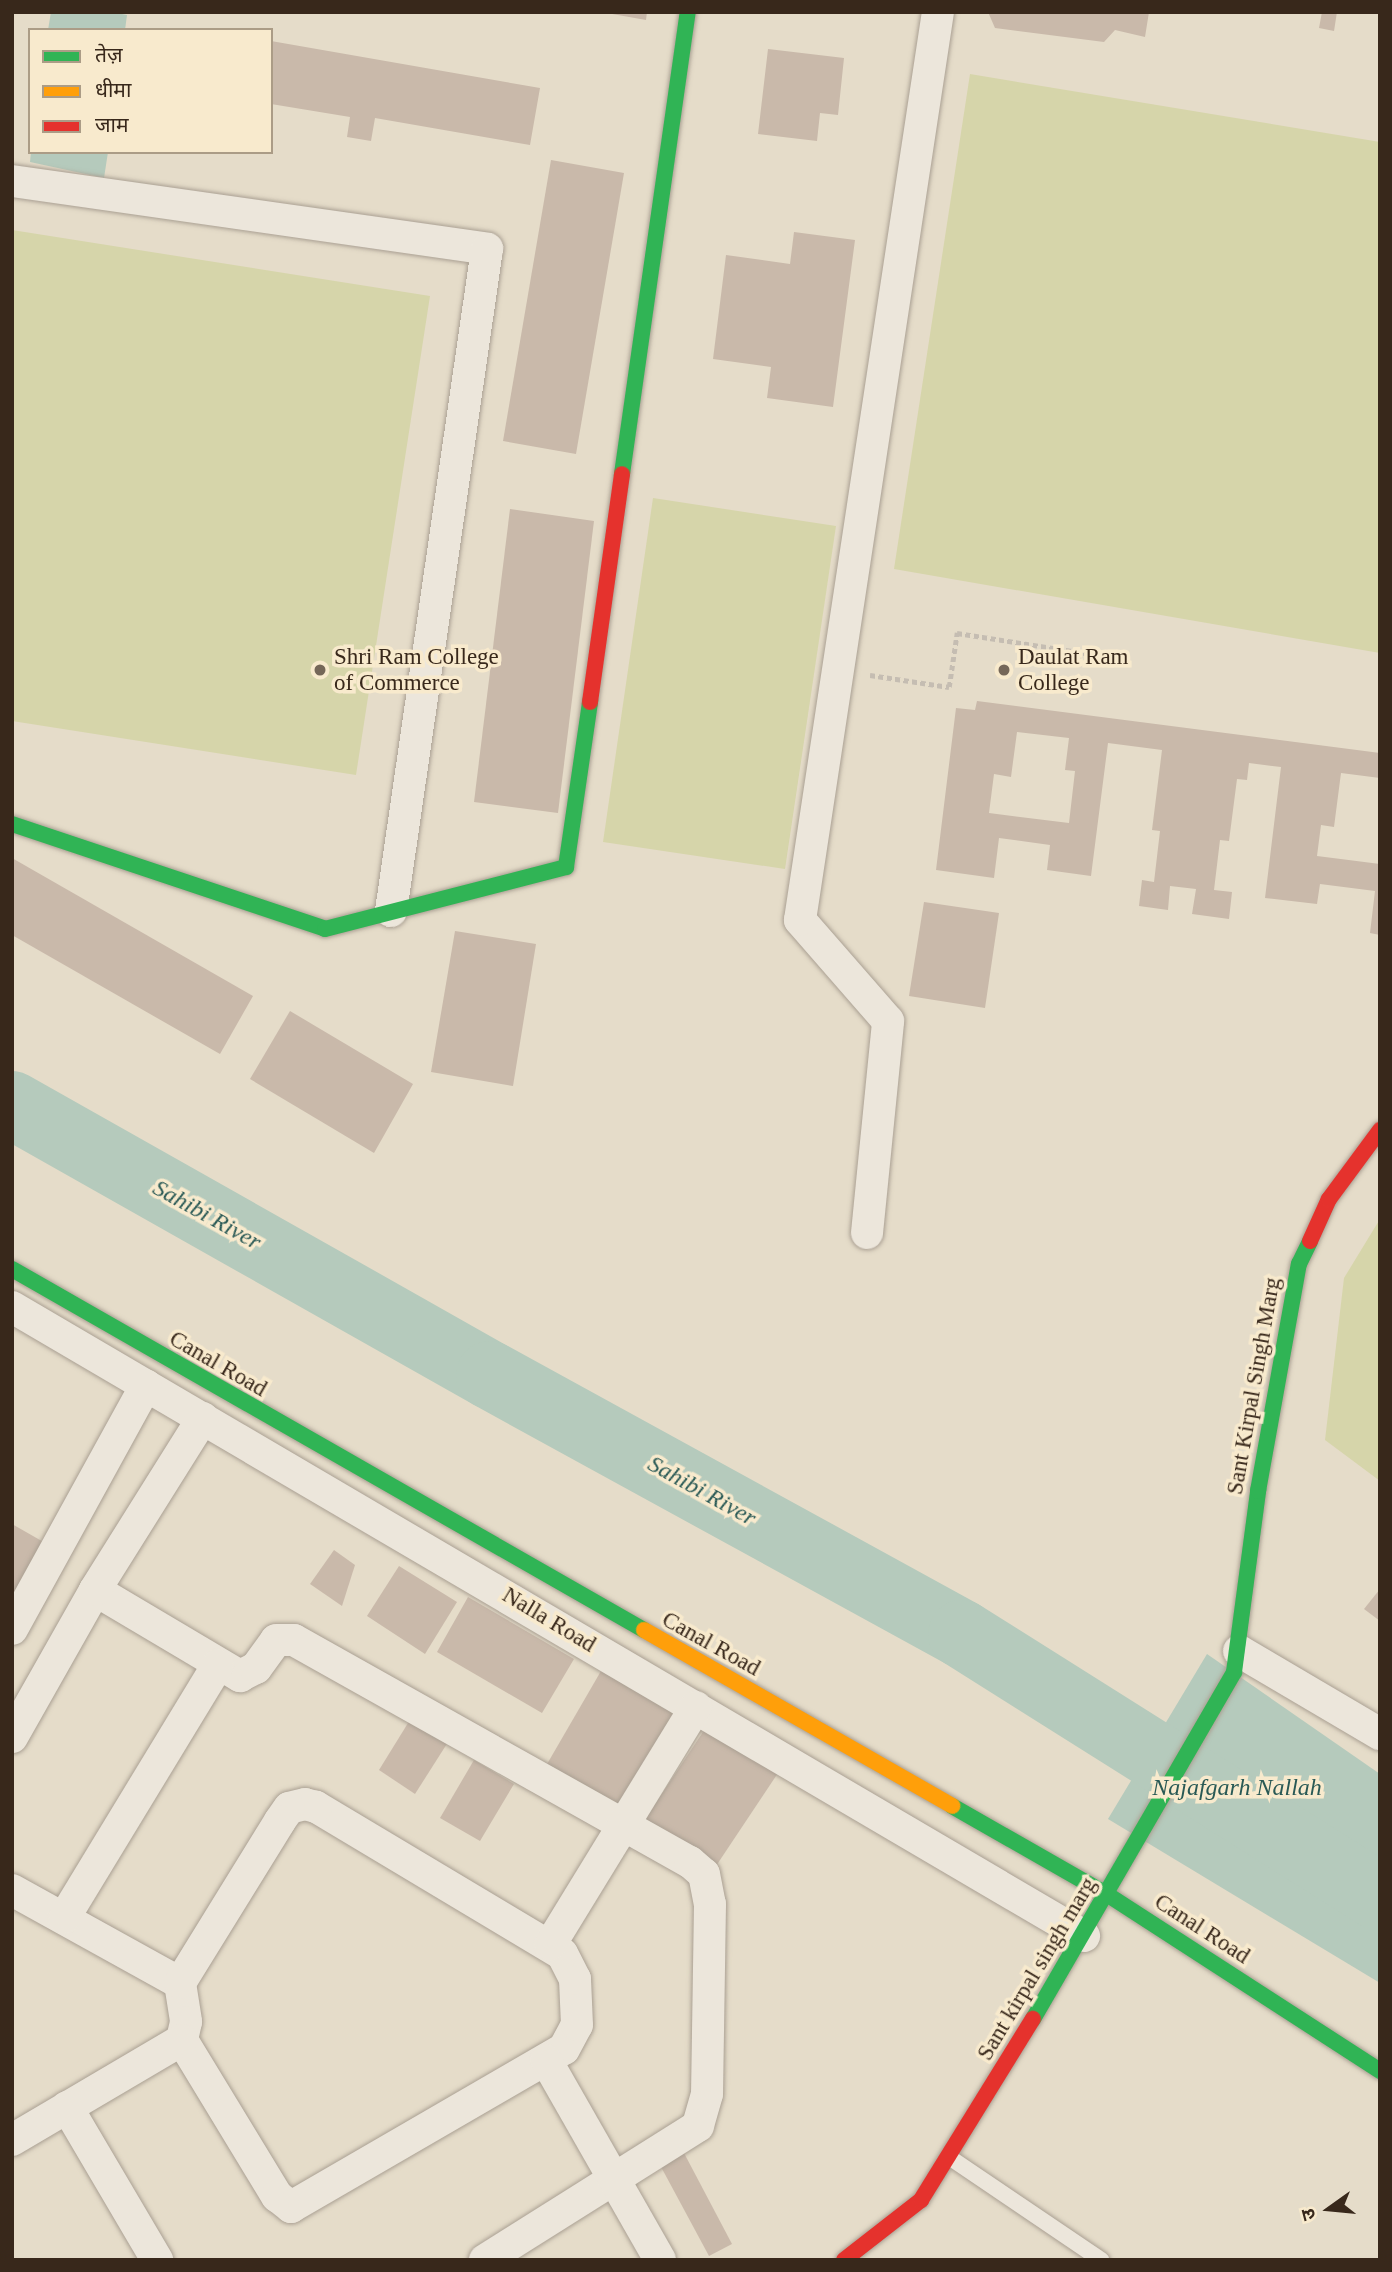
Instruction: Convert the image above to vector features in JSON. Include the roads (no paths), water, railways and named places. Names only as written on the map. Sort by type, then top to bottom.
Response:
[{"type":"street","points":[[12,824],[325,929],[566,867],[688,12]]},
{"type":"street","points":[[866,1233],[888,1021],[800,920],[938,12]]},
{"type":"street","points":[[12,181],[487,248],[391,911]]},
{"type":"street","name":"Sant Kirpal Singh Marg","points":[[1236,1661],[1258,1491],[1299,1264],[1329,1199],[1380,1130]]},
{"type":"street","name":"Canal Road","points":[[12,1269],[1108,1895],[1380,2071]]},
{"type":"street","name":"Nalla Road","points":[[12,1307],[1084,1936]]},
{"type":"street","points":[[12,1629],[146,1385]]},
{"type":"street","points":[[12,1737],[95,1590],[203,1418]]},
{"type":"street","points":[[95,1590],[218,1665],[247,1674],[276,1640],[294,1640],[690,1862],[704,1874],[710,1890],[707,2081],[698,2126],[485,2260]]},
{"type":"street","points":[[1236,1661],[1380,1734]]},
{"type":"street","name":"Sant kirpal singh marg","points":[[844,2260],[921,2200],[1108,1895],[1236,1661]]},
{"type":"street","points":[[64,1918],[218,1665]]},
{"type":"street","points":[[550,1945],[696,1707]]},
{"type":"street","points":[[12,2140],[181,2040],[186,2022],[180,1983],[289,1808],[305,1804],[550,1945],[571,1965],[577,2025],[564,2049],[292,2207],[277,2196],[181,2040]]},
{"type":"street","points":[[12,1890],[180,1983]]},
{"type":"street","points":[[546,2060],[660,2260]]},
{"type":"street","points":[[67,2107],[157,2260]]},
{"type":"lane","points":[[949,2157],[1101,2260]]},
{"type":"water","points":[[51,12],[112,12],[127,15],[125,28],[48,28]]},
{"type":"water","points":[[31,154],[108,154],[104,178],[30,162]]},
{"type":"water","name":"Najafgarh Nallah","points":[[1207,1654],[1380,1774],[1380,1983],[1108,1819]]},
{"type":"waterway","name":"Sahibi River","points":[[12,1105],[490,1375],[962,1634],[1380,1897]]},
{"type":"place","name":"Shri Ram College of Commerce","points":[[320,670]]},
{"type":"place","name":"Daulat Ram College","points":[[1004,670]]}]
